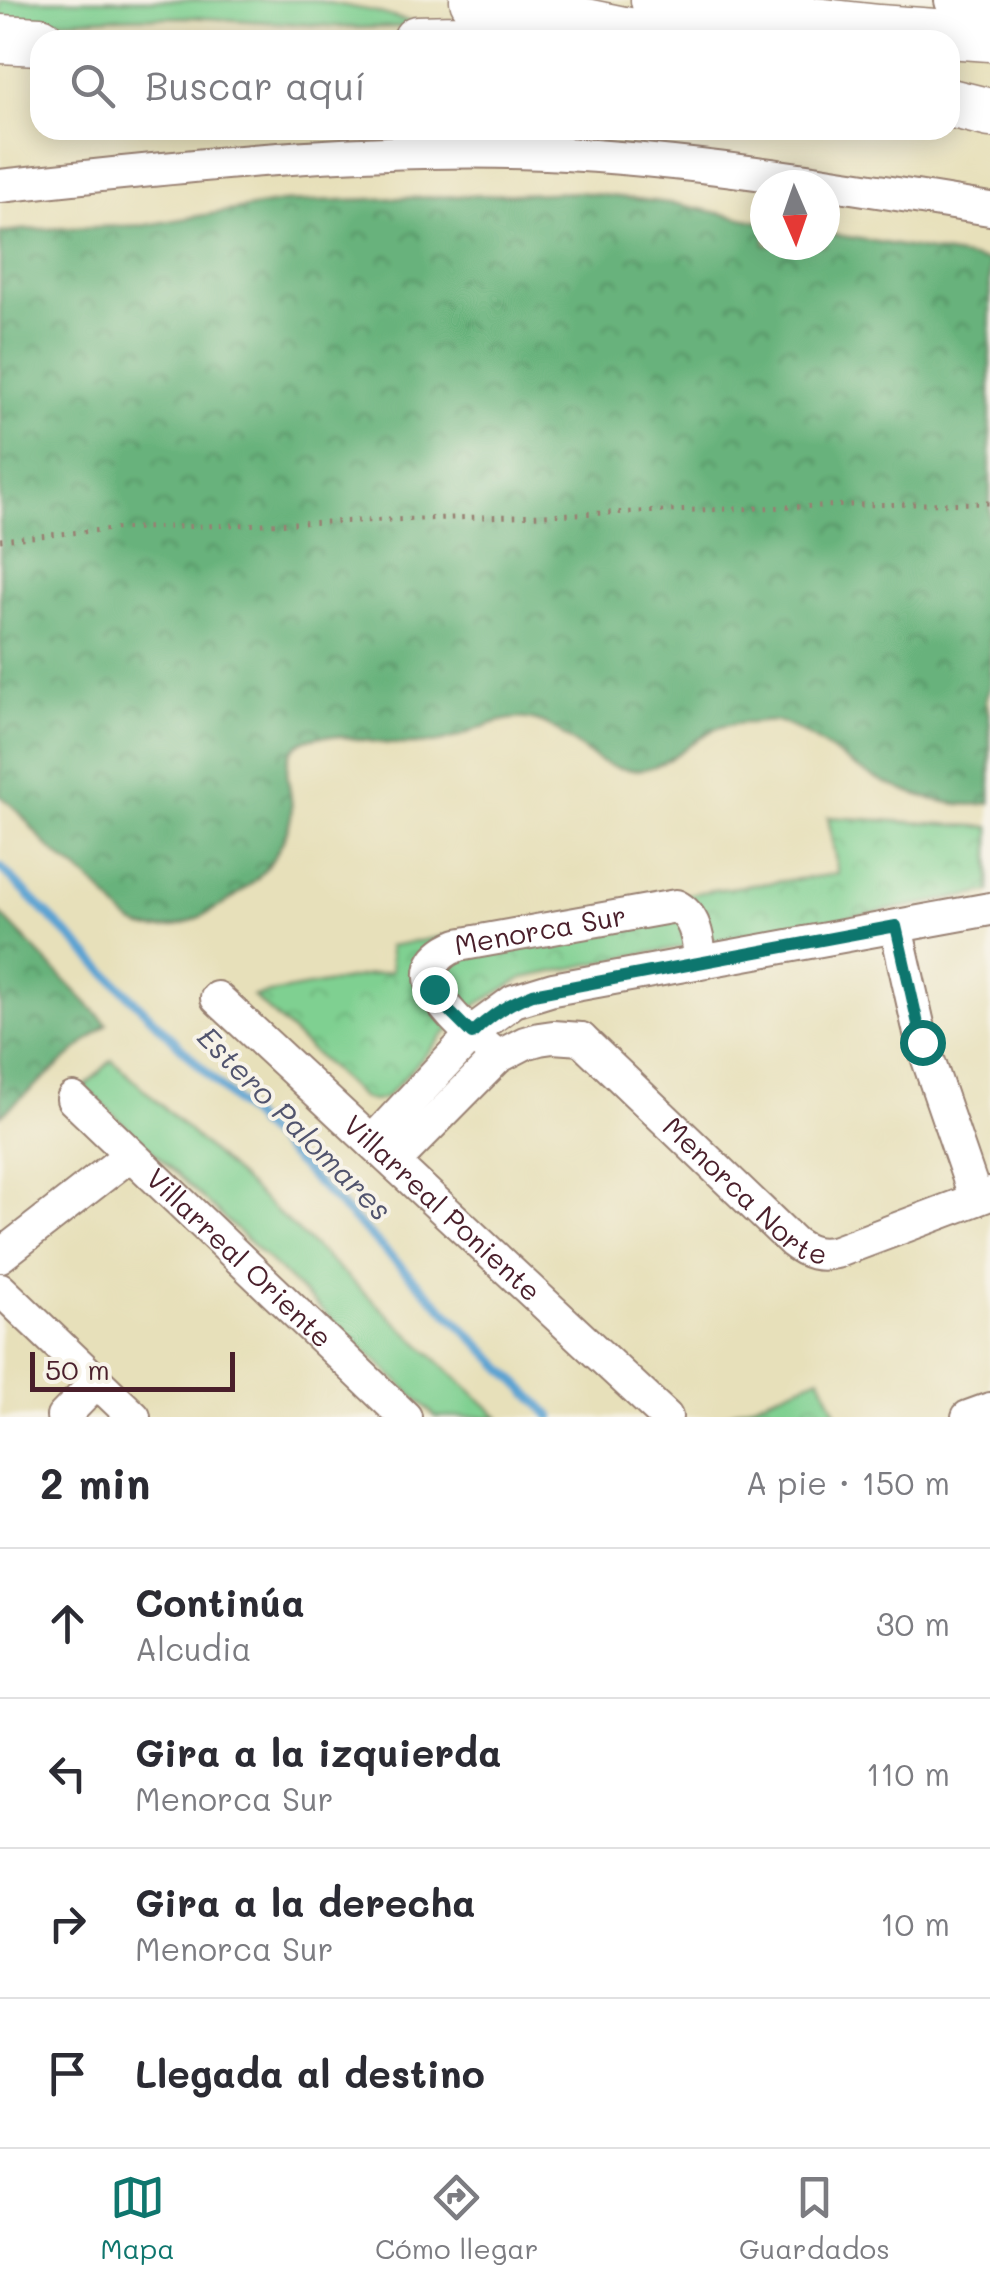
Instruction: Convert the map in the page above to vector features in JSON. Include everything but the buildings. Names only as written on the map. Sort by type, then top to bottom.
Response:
[{"type":"highway","points":[[474,0],[741,30]]},
{"type":"highway","points":[[655,0],[684,25],[893,30]]},
{"type":"highway","points":[[960,35],[990,37]]},
{"type":"highway","points":[[0,39],[30,40]]},
{"type":"highway","points":[[960,61],[990,66]]},
{"type":"highway","points":[[960,106],[990,112]]},
{"type":"main road","points":[[955,0],[990,7]]},
{"type":"street","points":[[0,186],[276,159],[493,152],[676,162],[804,178],[990,209]]},
{"type":"street","name":"Menorca Sur","points":[[498,1058],[439,1000],[431,978],[438,956],[458,944],[676,906],[690,918],[701,962]]},
{"type":"street","points":[[383,1152],[472,1034],[514,1001],[553,989],[990,909]]},
{"type":"street","points":[[896,926],[922,1042],[983,1196]]},
{"type":"street","points":[[383,1152],[498,1058],[539,1039],[581,1039],[591,983]]},
{"type":"street","name":"Villarreal Poniente","points":[[218,998],[666,1417]]},
{"type":"street","name":"Menorca Norte","points":[[581,1039],[793,1242],[807,1251],[836,1252],[983,1196]]},
{"type":"street","name":"Villarreal Oriente","points":[[72,1099],[405,1417]]},
{"type":"street","points":[[0,1256],[130,1155]]},
{"type":"street","points":[[0,1289],[134,1417]]},
{"type":"street","points":[[64,1417],[97,1382]]},
{"type":"street","points":[[968,1417],[990,1409]]},
{"type":"path","points":[[0,540],[130,529],[990,504]]},
{"type":"green space","points":[[0,0],[314,0],[424,26],[358,28],[188,17],[3,24]]},
{"type":"green space","points":[[578,192],[677,204],[750,220],[750,260],[840,260],[840,236],[990,261],[990,684],[986,700],[990,724],[990,803],[956,804],[902,789],[868,774],[801,732],[775,722],[720,727],[667,760],[635,770],[604,763],[555,730],[527,719],[490,724],[432,743],[399,744],[321,736],[299,744],[291,752],[287,771],[292,810],[289,826],[260,876],[212,911],[178,926],[145,928],[131,922],[0,796],[0,233],[146,225],[282,202]]},
{"type":"green space","points":[[828,817],[990,827],[990,892],[523,978],[478,1004],[386,1097],[375,1101],[359,1095],[253,996],[392,971],[389,946],[707,891],[838,874]]},
{"type":"green space","points":[[0,913],[107,1024],[0,1116]]},
{"type":"green space","points":[[112,1060],[499,1417],[436,1417],[84,1087]]},
{"type":"green space","points":[[820,1377],[838,1417],[721,1417]]},
{"type":"waterway","name":"Estero Palomares","points":[[0,867],[552,1417]]},
{"type":"route","points":[[434,989],[444,1006],[472,1034],[496,1012],[533,994],[896,926],[922,1042]]}]
